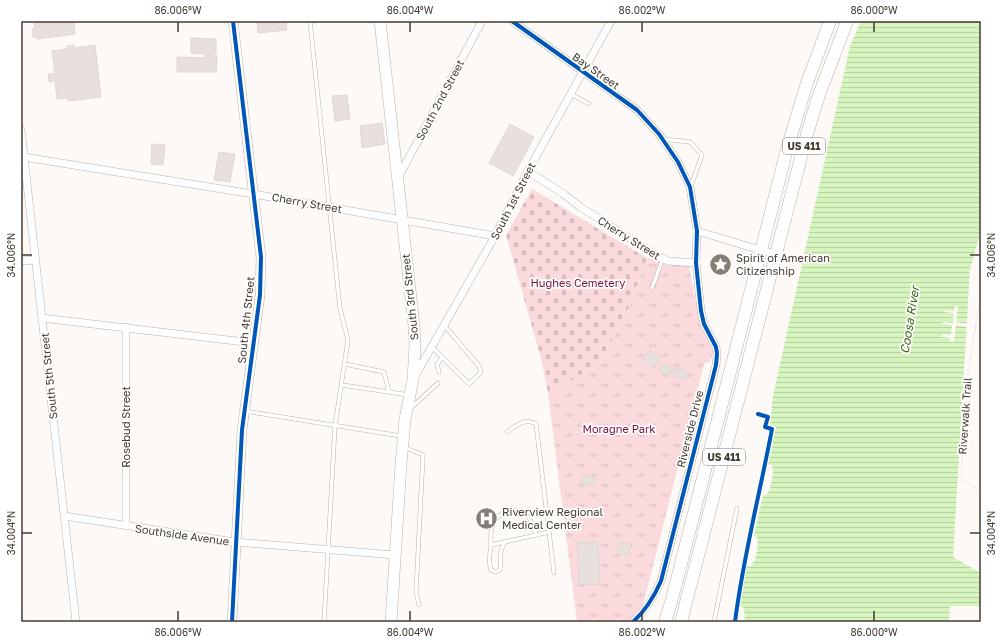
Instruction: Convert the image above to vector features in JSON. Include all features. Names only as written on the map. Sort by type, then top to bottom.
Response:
[{"type":"main road","name":"South 3rd Street","points":[[380,21],[414,325],[415,346],[413,380],[403,441],[391,622]]},
{"type":"main road","name":"US 411","points":[[664,622],[674,591],[787,149],[800,102],[830,21]]},
{"type":"main road","name":"US 411","points":[[681,622],[807,134],[847,21]]},
{"type":"street","name":"South 4th Street","points":[[232,622],[242,430],[260,295],[260,257],[233,21]]},
{"type":"street","name":"South 2nd Street","points":[[397,179],[482,21]]},
{"type":"street","name":"Bay Street","points":[[512,21],[582,73],[637,110],[662,139],[678,162],[690,187],[697,231]]},
{"type":"street","name":"South 1st Street","points":[[413,380],[495,236],[528,171],[611,21]]},
{"type":"street","name":"South 5th Street","points":[[21,130],[76,622]]},
{"type":"street","name":"Cherry Street","points":[[24,157],[253,194],[495,236]]},
{"type":"street","name":"Cherry Street","points":[[528,171],[654,254],[668,261],[696,262]]},
{"type":"street","points":[[697,231],[776,254]]},
{"type":"street","name":"Riverside Drive","points":[[633,622],[642,615],[653,599],[661,581],[716,365],[716,347],[704,324],[701,311],[696,262],[697,231]]},
{"type":"street","points":[[21,261],[36,260]]},
{"type":"street","points":[[42,318],[253,343]]},
{"type":"street","name":"Rosebud Street","points":[[126,327],[126,526]]},
{"type":"street","name":"Southside Avenue","points":[[64,516],[235,542],[395,555]]},
{"type":"lane","points":[[310,21],[340,309],[348,340],[336,426],[324,622]]},
{"type":"lane","points":[[571,94],[589,104]]},
{"type":"lane","points":[[662,139],[690,142],[702,154],[690,187]]},
{"type":"lane","points":[[652,288],[663,258]]},
{"type":"lane","points":[[432,347],[469,384],[481,372],[479,366],[444,325]]},
{"type":"lane","points":[[439,372],[437,366],[442,357]]},
{"type":"lane","points":[[345,364],[384,372],[389,392]]},
{"type":"lane","points":[[450,371],[453,368]]},
{"type":"lane","points":[[407,411],[438,383]]},
{"type":"lane","points":[[342,385],[410,395]]},
{"type":"lane","points":[[244,411],[336,426],[403,441],[423,454],[416,592],[419,605]]},
{"type":"lane","points":[[507,432],[526,421],[536,424],[554,573]]},
{"type":"lane","points":[[714,622],[737,508]]},
{"type":"lane","points":[[506,542],[500,554],[500,570],[495,572],[491,570],[488,563],[491,545],[491,530],[494,522],[501,513],[512,510],[524,512],[533,524],[536,535]]},
{"type":"lane","points":[[491,545],[549,532]]},
{"type":"path","points":[[970,326],[981,328]]},
{"type":"green space","name":"Hughes Cemetery","points":[[532,189],[647,258],[630,305],[598,366],[548,393],[541,358],[506,235]]},
{"type":"green space","name":"Moragne Park","points":[[647,258],[689,266],[699,320],[709,339],[713,352],[710,361],[704,364],[642,609],[628,622],[577,622],[548,393],[598,366],[630,305]]},
{"type":"water","name":"Coosa River","points":[[861,21],[981,21],[981,231],[970,269],[953,557],[981,573],[981,606],[950,606],[949,622],[732,622],[770,427],[773,396],[850,46]]},
{"type":"pier","points":[[955,306],[958,306],[956,322],[969,324],[969,327],[956,325],[954,342],[950,342],[951,338],[941,337],[942,334],[951,335],[952,325],[943,324],[943,322],[953,323],[954,313],[944,312],[945,310],[954,311]]},
{"type":"pier","points":[[770,426],[776,427],[768,464],[772,465],[773,473],[770,489],[766,495],[763,495],[754,536],[757,537],[758,545],[755,560],[750,567],[747,566],[739,606],[743,607],[745,615],[744,622],[731,622],[737,582]]},
{"type":"building","points":[[49,21],[74,21],[75,34],[37,39],[36,37],[33,37],[32,29],[35,28],[34,23]]},
{"type":"building","points":[[257,21],[286,21],[287,30],[258,33]]},
{"type":"building","points":[[191,38],[216,39],[216,54],[212,54],[212,56],[217,56],[216,72],[177,72],[177,57],[205,58],[205,54],[191,53]]},
{"type":"building","points":[[74,45],[74,48],[95,45],[101,97],[68,101],[68,98],[57,99],[55,81],[49,82],[48,74],[55,74],[52,51],[67,49],[67,46]]},
{"type":"building","points":[[347,95],[350,119],[335,121],[332,96]]},
{"type":"building","points":[[382,123],[385,144],[362,148],[360,126]]},
{"type":"building","points":[[510,124],[534,137],[513,176],[489,163]]},
{"type":"building","points":[[152,144],[165,145],[163,165],[151,164]]},
{"type":"building","points":[[219,152],[235,154],[230,182],[214,180]]},
{"type":"building","points":[[650,350],[660,358],[653,368],[643,360]]},
{"type":"building","points":[[661,364],[673,368],[670,376],[659,372]]},
{"type":"building","points":[[675,368],[687,371],[685,380],[673,376]]},
{"type":"building","points":[[581,476],[594,476],[595,484],[582,485]]},
{"type":"building","points":[[598,542],[600,584],[579,585],[577,543]]},
{"type":"building","points":[[619,542],[631,544],[628,556],[617,554]]},
{"type":"cycle path","points":[[232,622],[242,430],[260,295],[261,257],[233,21]]},
{"type":"cycle path","points":[[512,21],[637,110],[659,134],[678,162],[690,187],[697,231],[696,263],[701,311],[704,324],[716,347],[716,365],[661,581],[649,603],[633,622]]},
{"type":"cycle path","points":[[735,622],[747,549],[772,429],[765,427],[768,417],[758,414]]},
{"type":"place","name":"Spirit of American Citizenship","points":[[721,264]]},
{"type":"place","name":"Riverview Regional Medical Center","points":[[487,518]]}]
